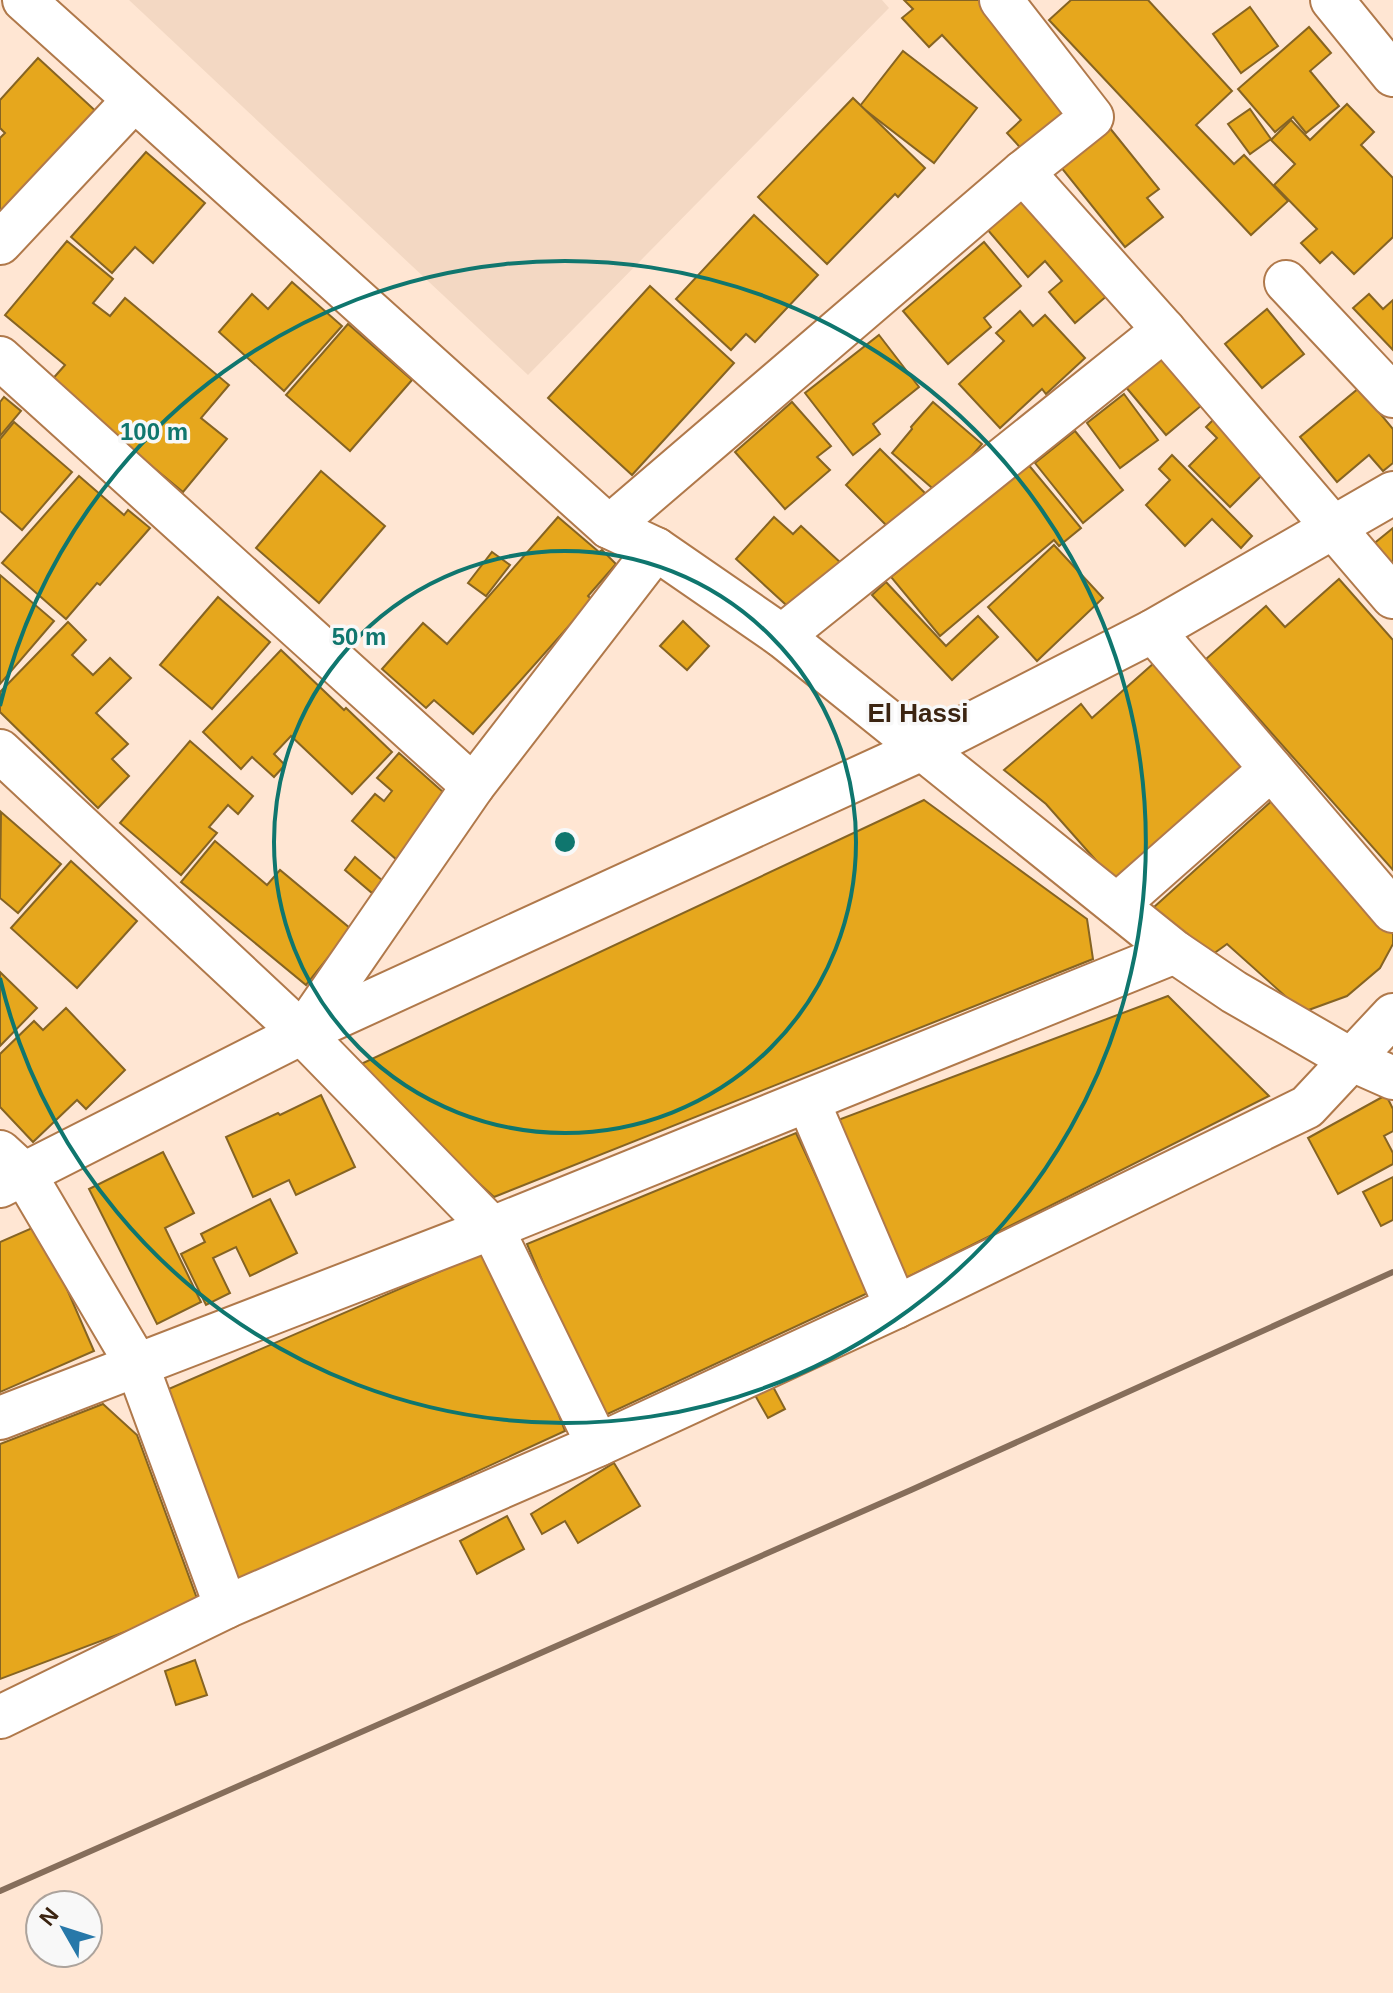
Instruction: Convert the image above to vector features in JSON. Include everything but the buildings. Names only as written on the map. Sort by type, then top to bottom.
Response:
[{"type":"street","points":[[24,0],[609,527],[656,549],[782,636],[1175,952],[1234,992],[1350,1059],[1393,1078]]},
{"type":"street","points":[[609,527],[1023,172],[1092,117],[1001,0]]},
{"type":"street","points":[[1332,0],[1387,53]]},
{"type":"street","points":[[0,243],[134,100]]},
{"type":"street","points":[[1023,172],[1164,330],[1393,597]]},
{"type":"street","points":[[1286,282],[1393,396]]},
{"type":"street","points":[[782,636],[1164,330]]},
{"type":"street","points":[[0,358],[473,786]]},
{"type":"street","points":[[226,1607],[137,1365],[8,1171],[922,749],[1153,631],[1393,493]]},
{"type":"street","points":[[302,1033],[473,786],[656,549]]},
{"type":"street","points":[[1153,631],[1393,911]]},
{"type":"street","points":[[0,751],[302,1033],[492,1228],[598,1445]]},
{"type":"street","points":[[1117,905],[1271,769]]},
{"type":"street","points":[[0,1418],[492,1228],[1175,952]]},
{"type":"street","points":[[0,1717],[226,1607],[598,1445],[896,1307],[1307,1107],[1393,1015]]},
{"type":"street","points":[[808,1101],[896,1307]]},
{"type":"shaded area","points":[[129,0],[882,0],[889,8],[528,375]]},
{"type":"railway","points":[[0,1891],[911,1490],[1393,1272]]},
{"type":"district","name":"El Hassi","points":[[918,713]]}]
